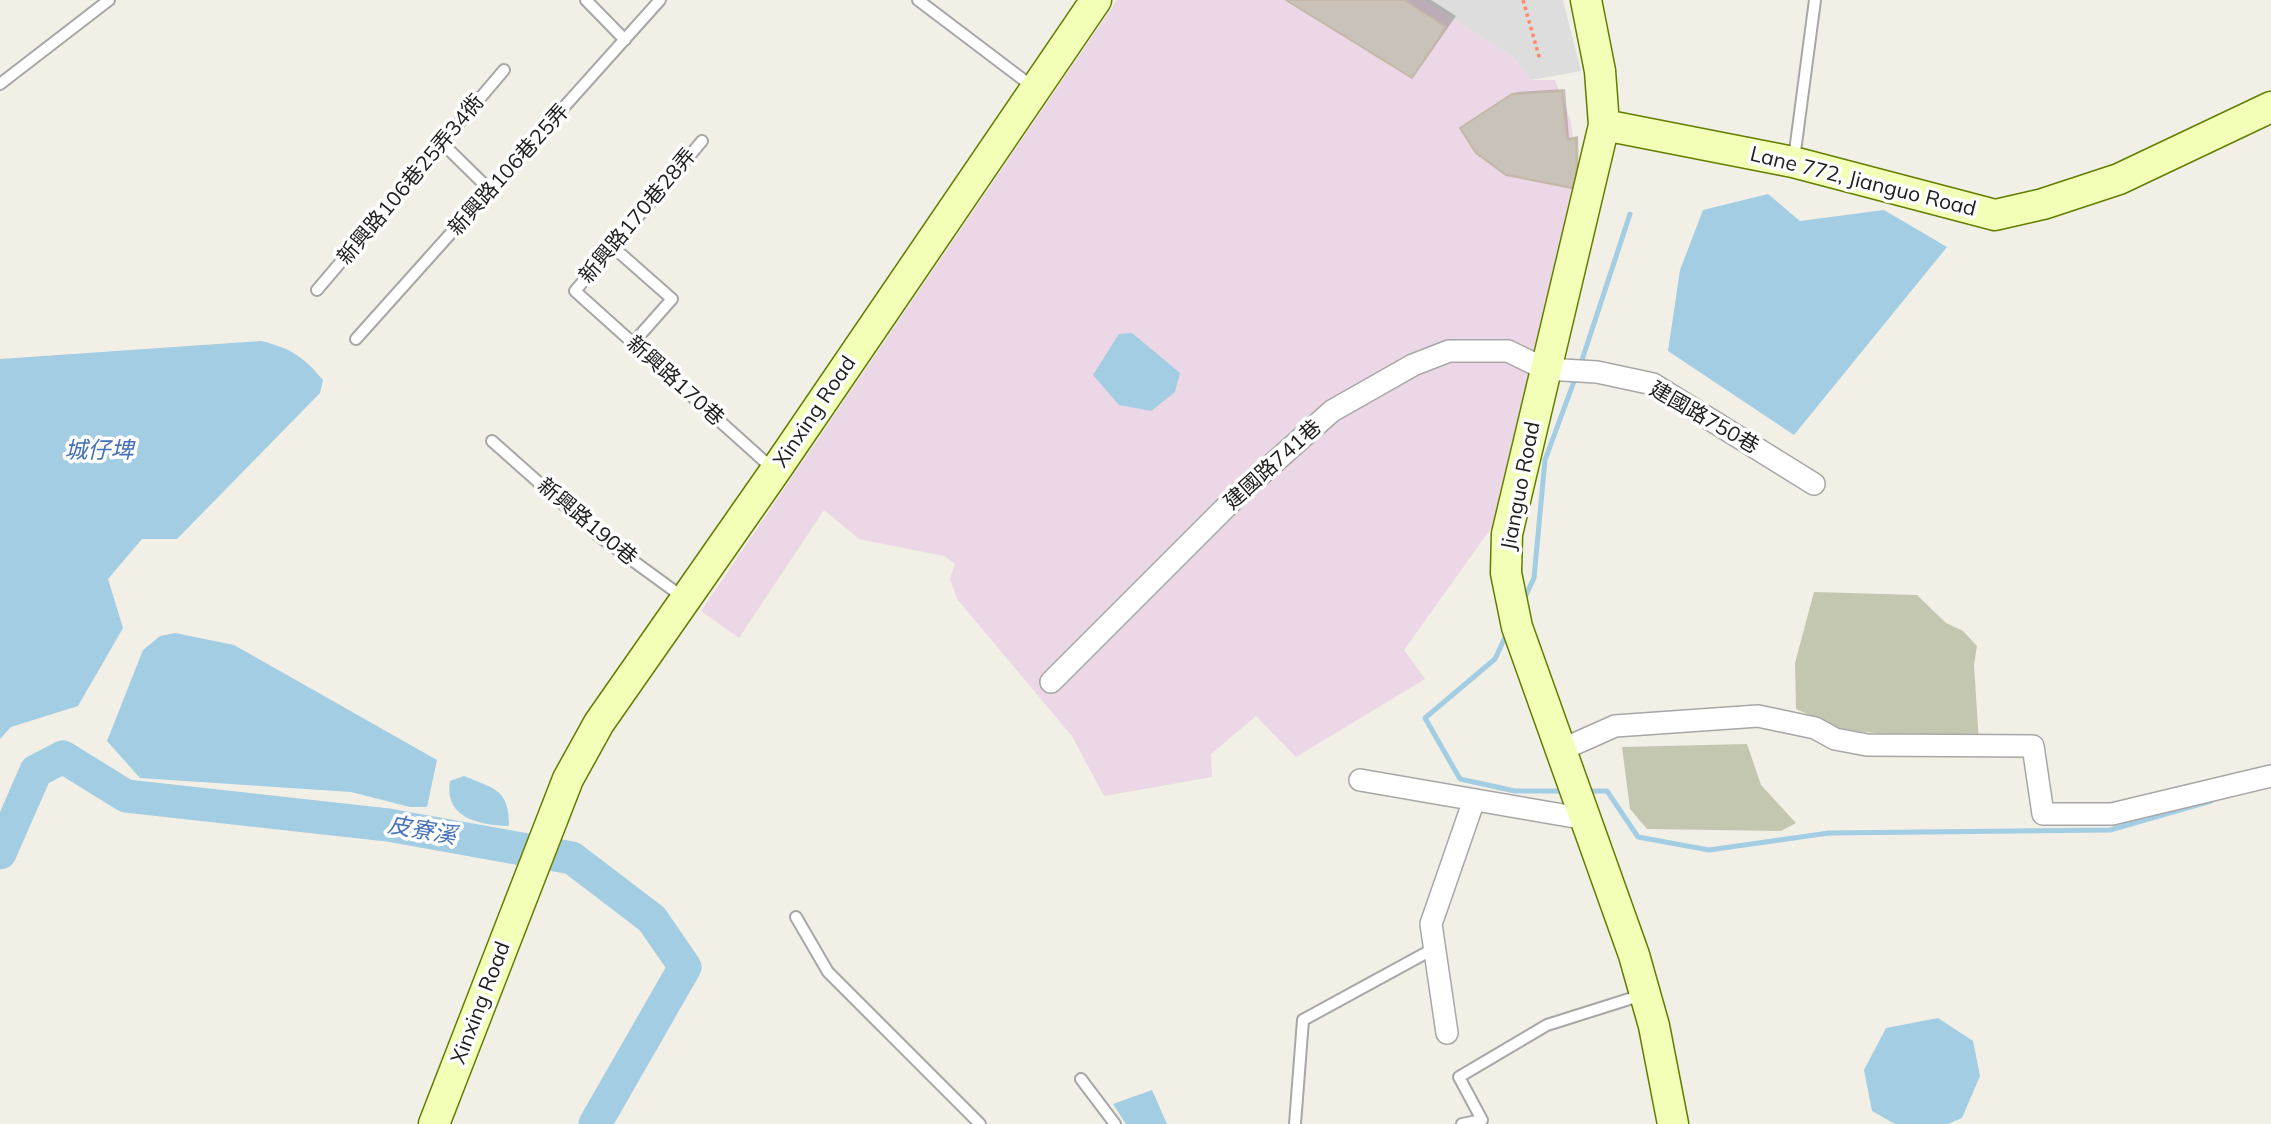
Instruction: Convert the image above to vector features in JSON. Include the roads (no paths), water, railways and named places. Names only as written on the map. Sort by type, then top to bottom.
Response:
[{"type":"street","name":"Xinxing Road","points":[[434,1124],[568,779],[599,723],[1097,0]]},
{"type":"street","name":"Jianguo Road","points":[[1586,0],[1600,71],[1604,125],[1507,534],[1506,573],[1515,617],[1618,905],[1645,994],[1673,1124]]},
{"type":"street","name":"Lane 772, Jianguo Road","points":[[1604,125],[1793,162],[1995,215],[2043,204],[2119,179],[2271,107]]},
{"type":"street","name":"建國路741巷","points":[[1051,682],[1241,492],[1332,411],[1413,365],[1449,351],[1507,351],[1545,369]]},
{"type":"street","name":"建國路750巷","points":[[1545,369],[1597,372],[1653,384],[1814,484]]},
{"type":"street","points":[[1561,750],[1615,726],[1758,716],[1815,728],[1835,739],[1867,745],[2033,746],[2043,814],[2112,814],[2271,776]]},
{"type":"street","points":[[1360,780],[1474,800],[1579,800]]},
{"type":"street","points":[[1447,1033],[1431,924],[1474,800]]},
{"type":"lane","points":[[0,84],[109,0]]},
{"type":"lane","points":[[586,0],[625,40]]},
{"type":"lane","name":"新興路106巷25弄","points":[[356,339],[660,0]]},
{"type":"lane","points":[[918,0],[1035,88]]},
{"type":"lane","points":[[1793,162],[1815,0]]},
{"type":"lane","name":"新興路106巷25弄34衖","points":[[317,290],[504,70]]},
{"type":"lane","name":"新興路170巷28弄","points":[[575,292],[702,141]]},
{"type":"lane","points":[[442,143],[491,191]]},
{"type":"lane","points":[[613,247],[672,299],[633,343]]},
{"type":"lane","name":"新興路170巷","points":[[575,292],[775,471]]},
{"type":"lane","name":"新興路190巷","points":[[492,441],[599,536],[684,598]]},
{"type":"lane","points":[[796,917],[828,972],[980,1124]]},
{"type":"lane","points":[[1295,1124],[1303,1020],[1435,948]]},
{"type":"lane","points":[[1462,1124],[1482,1120],[1459,1077],[1547,1025],[1645,994]]},
{"type":"lane","points":[[1081,1079],[1115,1124]]},
{"type":"water","points":[[1768,194],[1800,221],[1884,210],[1947,247],[1794,435],[1668,351],[1680,270],[1703,210]]},
{"type":"water","points":[[1132,333],[1180,373],[1175,392],[1151,411],[1119,405],[1093,375],[1119,334]]},
{"type":"water","name":"城仔埤","points":[[261,341],[288,350],[309,365],[323,380],[320,393],[177,539],[142,539],[108,579],[123,628],[78,706],[11,727],[0,739],[0,359]]},
{"type":"water","points":[[175,633],[234,645],[437,760],[427,807],[410,807],[351,792],[140,778],[107,741],[143,650],[160,636]]},
{"type":"water","points":[[464,776],[491,788],[503,797],[509,826],[486,824],[458,811],[452,804],[450,781]]},
{"type":"water","points":[[1938,1018],[1973,1041],[1980,1076],[1962,1118],[1948,1124],[1895,1124],[1872,1111],[1864,1070],[1886,1028]]},
{"type":"water","points":[[1152,1090],[1167,1124],[1126,1124],[1113,1104]]},
{"type":"waterway","points":[[1580,366],[1630,214]]},
{"type":"waterway","points":[[1524,599],[1534,578],[1545,460],[1576,376]]},
{"type":"waterway","points":[[1507,633],[1495,659],[1425,718],[1460,779],[1515,791],[1567,791]]},
{"type":"waterway","name":"皮寮溪","points":[[0,853],[36,771],[63,757],[126,796],[388,825],[572,858],[652,919],[685,967],[595,1124]]},
{"type":"waterway","points":[[1587,791],[1607,791],[1638,837],[1709,850],[1829,833],[2110,830],[2211,801]]}]
